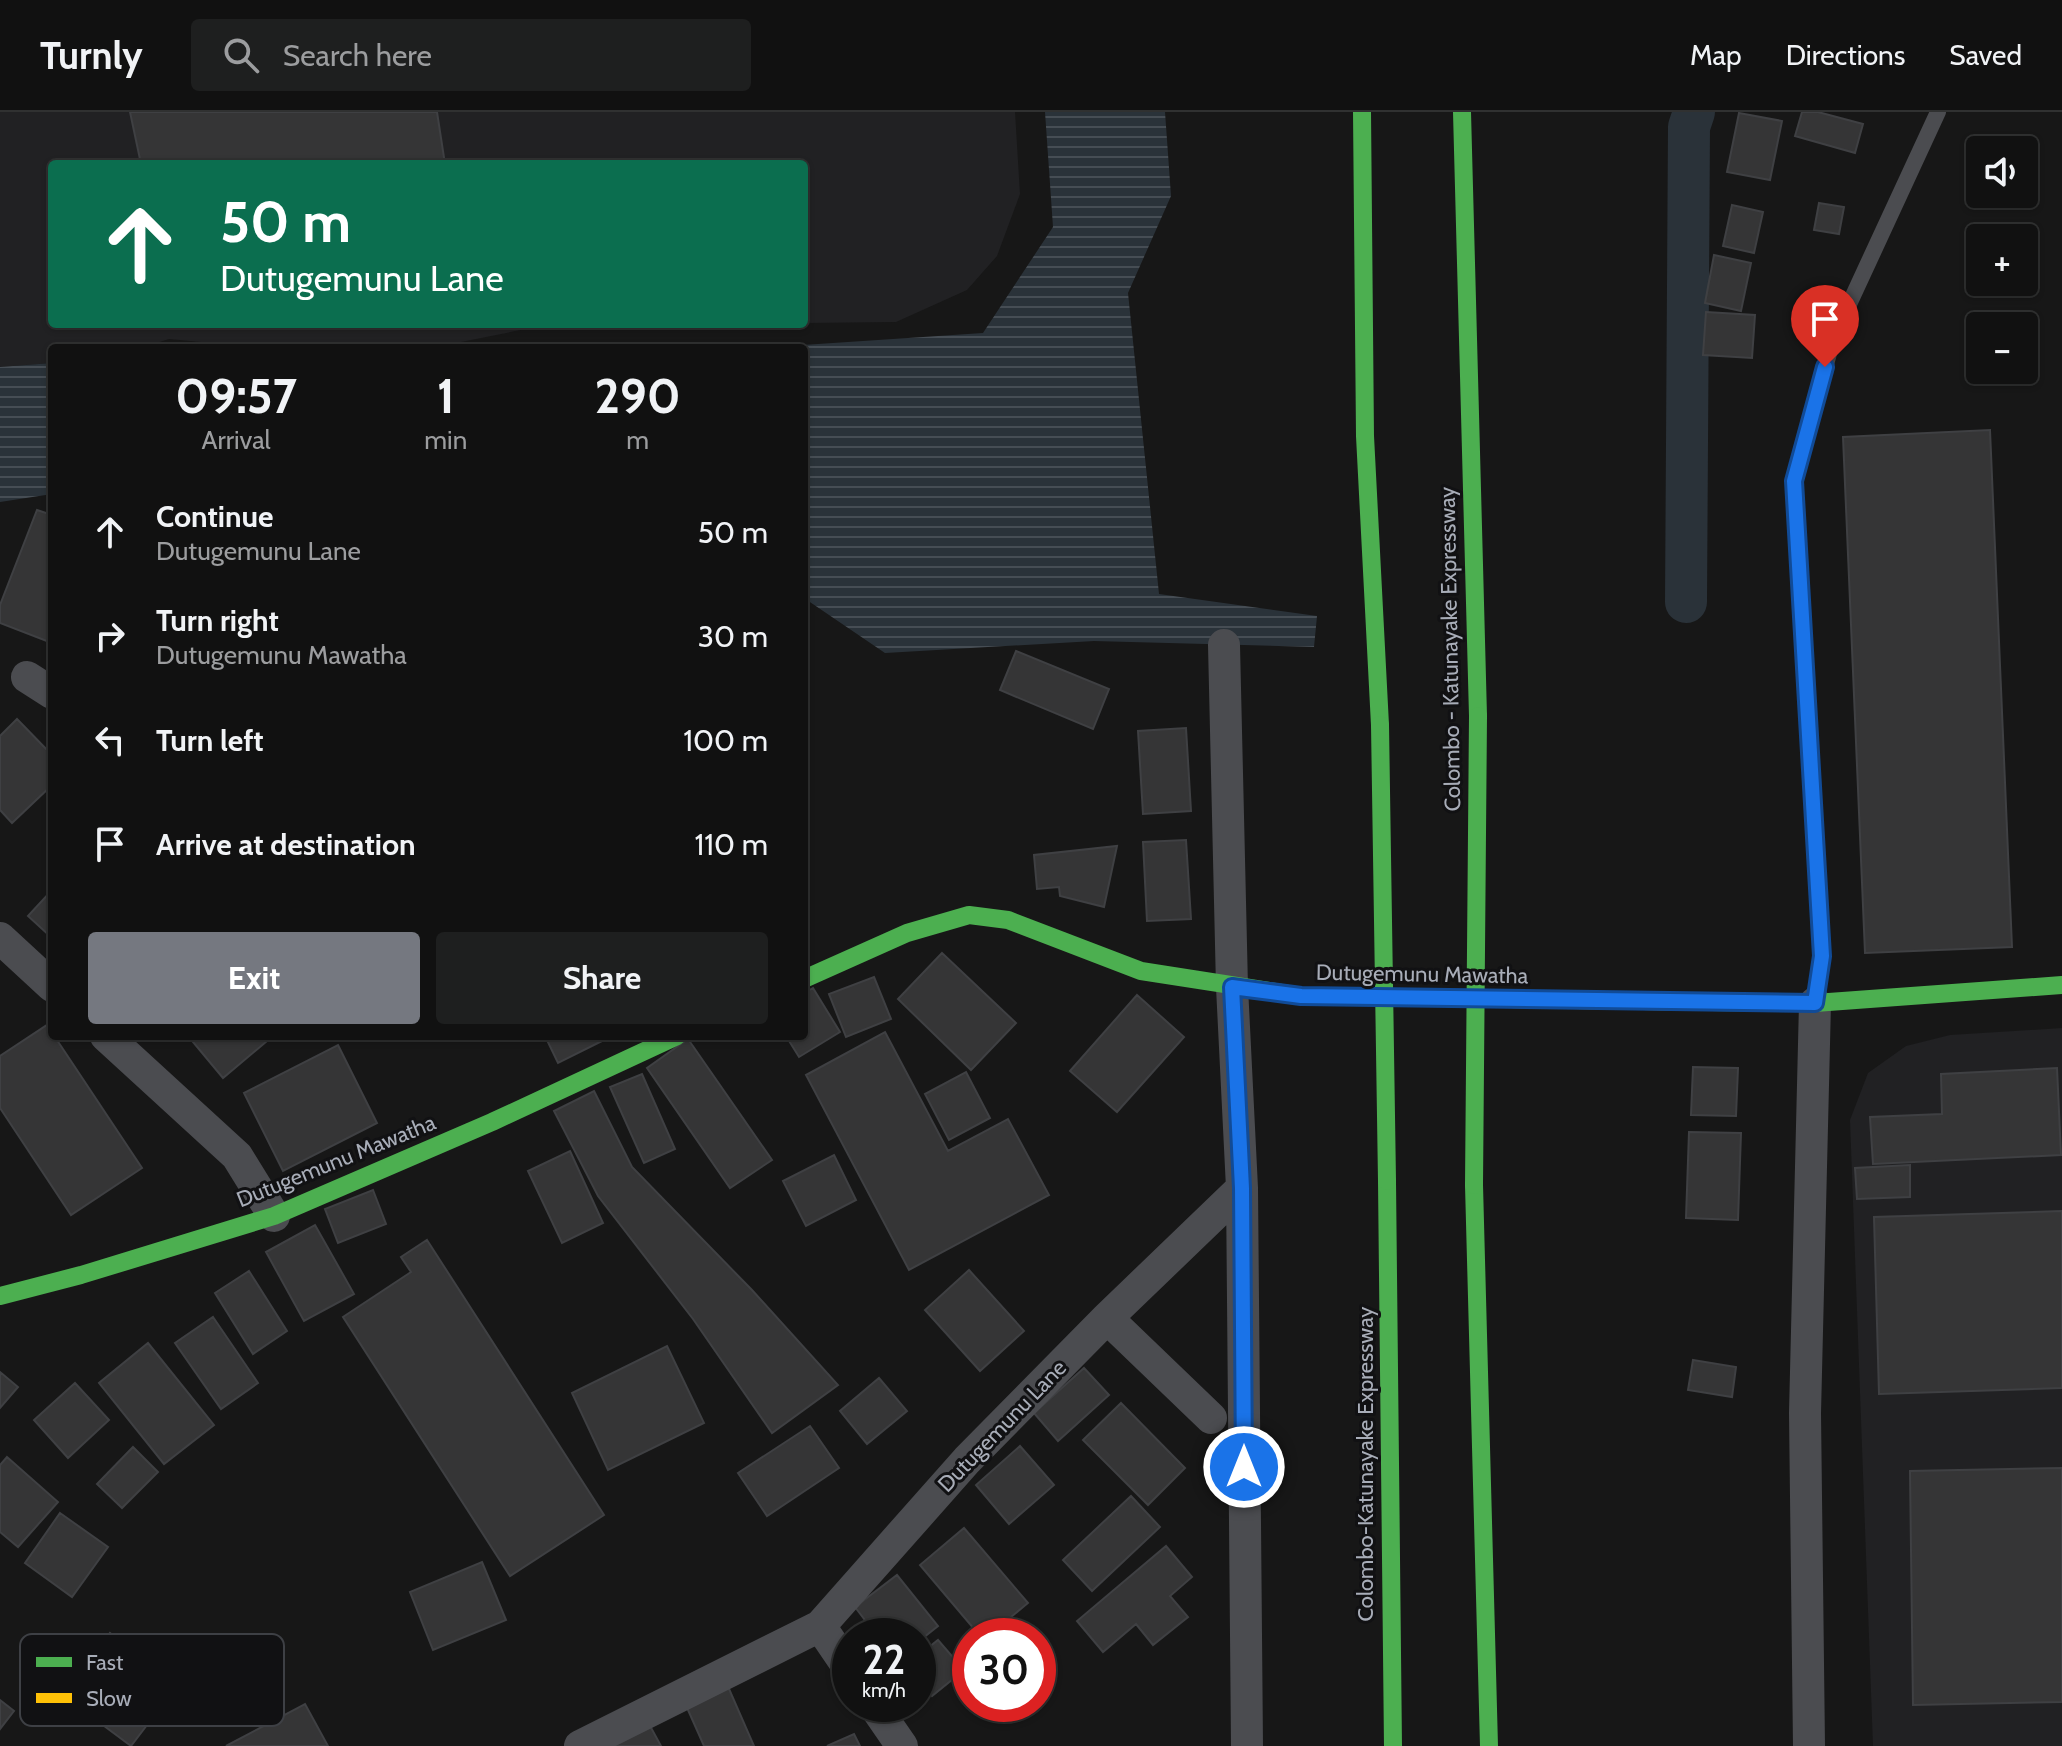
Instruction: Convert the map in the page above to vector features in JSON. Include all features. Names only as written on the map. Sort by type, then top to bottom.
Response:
[{"type":"main road","points":[[1362,112],[1365,436]]},
{"type":"main road","name":"Colombo - Katunayake Expressway","points":[[1462,112],[1478,716],[1474,1185],[1489,1746]]},
{"type":"main road","points":[[1344,236],[1365,436]]},
{"type":"main road","name":"Colombo-Katunayake Expressway","points":[[1365,436],[1380,725],[1393,1746]]},
{"type":"main road","name":"Dutugemunu Mawatha","points":[[808,977],[907,933],[969,915],[1008,920],[1141,971],[1301,996],[1815,1003],[2062,985]]},
{"type":"main road","name":"Dutugemunu Mawatha","points":[[0,1296],[81,1275],[274,1216],[492,1122],[668,1040]]},
{"type":"street","points":[[1224,645],[1232,987],[1242,1188],[1247,1746]]},
{"type":"street","points":[[0,938],[48,982]]},
{"type":"street","points":[[1809,1746],[1805,1413],[1815,1003]]},
{"type":"street","points":[[110,1040],[237,1156],[274,1216]]},
{"type":"street","name":"Dutugemunu Lane","points":[[580,1746],[820,1626],[967,1460],[1107,1318],[1242,1188]]},
{"type":"street","points":[[1107,1318],[1211,1418]]},
{"type":"street","points":[[820,1626],[832,1644]]},
{"type":"street","points":[[885,1722],[902,1746]]},
{"type":"lane","points":[[1815,1003],[1822,956],[1794,481],[1833,339],[1938,112]]},
{"type":"shaded area","points":[[0,112],[1015,112],[1020,194],[997,256],[967,290],[896,322],[808,323],[808,160],[48,160],[48,328],[531,328],[451,344],[222,344],[169,339],[153,344],[48,344],[48,363],[0,367]]},
{"type":"shaded area","points":[[1045,112],[1165,112],[1171,196],[1128,293],[1159,594],[1317,616],[1314,647],[1094,641],[885,653],[808,601],[808,345],[983,333],[1053,227]]},
{"type":"shaded area","points":[[48,363],[48,495],[0,502],[0,367]]},
{"type":"shaded area","points":[[2062,1028],[2062,1746],[1873,1746],[1850,1120],[1868,1073],[1906,1046],[1950,1035]]},
{"type":"building","points":[[130,112],[437,112],[444,160],[140,160]]},
{"type":"building","points":[[1802,112],[1818,112],[1863,124],[1855,153],[1795,136]]},
{"type":"building","points":[[1739,113],[1782,121],[1770,180],[1727,172]]},
{"type":"building","points":[[1819,203],[1844,207],[1839,234],[1814,230]]},
{"type":"building","points":[[1732,205],[1763,212],[1754,253],[1723,246]]},
{"type":"building","points":[[1714,255],[1751,263],[1741,311],[1705,303]]},
{"type":"building","points":[[1706,312],[1755,315],[1752,358],[1703,355]]},
{"type":"building","points":[[1990,430],[2012,947],[1865,953],[1843,437]]},
{"type":"building","points":[[37,510],[48,514],[48,641],[0,623],[0,605]]},
{"type":"building","points":[[1016,651],[1109,689],[1093,729],[1000,690]]},
{"type":"building","points":[[17,719],[48,751],[48,789],[12,823],[0,810],[0,736]]},
{"type":"building","points":[[1186,728],[1191,811],[1143,814],[1138,731]]},
{"type":"building","points":[[1186,840],[1191,919],[1147,921],[1143,842]]},
{"type":"building","points":[[1117,846],[1104,907],[1060,896],[1059,887],[1037,889],[1034,855]]},
{"type":"building","points":[[48,894],[48,934],[28,916]]},
{"type":"building","points":[[942,953],[1016,1023],[971,1070],[898,999]]},
{"type":"building","points":[[874,977],[891,1019],[846,1037],[829,994]]},
{"type":"building","points":[[813,988],[840,1032],[799,1057],[788,1040],[808,1040],[808,991]]},
{"type":"building","points":[[1137,995],[1184,1037],[1117,1112],[1070,1071]]},
{"type":"building","points":[[47,1025],[48,1040],[57,1040],[142,1168],[71,1215],[0,1108],[0,1056]]},
{"type":"building","points":[[885,1032],[948,1151],[1008,1119],[1049,1195],[909,1270],[806,1075]]},
{"type":"building","points":[[191,1040],[268,1040],[223,1078]]},
{"type":"building","points":[[547,1040],[604,1040],[558,1063]]},
{"type":"building","points":[[689,1040],[772,1160],[730,1188],[647,1068]]},
{"type":"building","points":[[338,1045],[377,1123],[283,1171],[244,1093]]},
{"type":"building","points":[[1693,1067],[1738,1068],[1736,1116],[1691,1115]]},
{"type":"building","points":[[2057,1068],[2061,1155],[1873,1164],[1870,1117],[1942,1114],[1941,1074]]},
{"type":"building","points":[[966,1072],[990,1118],[949,1140],[925,1094]]},
{"type":"building","points":[[642,1074],[675,1149],[644,1163],[610,1087]]},
{"type":"building","points":[[594,1091],[632,1167],[752,1290],[838,1385],[772,1433],[693,1319],[598,1196],[554,1111]]},
{"type":"building","points":[[1689,1132],[1741,1133],[1738,1220],[1686,1218]]},
{"type":"building","points":[[570,1151],[603,1223],[562,1243],[528,1171]]},
{"type":"building","points":[[834,1155],[856,1200],[806,1226],[783,1181]]},
{"type":"building","points":[[1910,1165],[1910,1197],[1857,1199],[1855,1168]]},
{"type":"building","points":[[373,1190],[386,1224],[338,1243],[325,1209]]},
{"type":"building","points":[[2062,1211],[2062,1388],[1879,1394],[1874,1217]]},
{"type":"building","points":[[315,1225],[354,1294],[304,1321],[266,1252]]},
{"type":"building","points":[[427,1240],[604,1515],[510,1576],[343,1317],[411,1272],[401,1257]]},
{"type":"building","points":[[969,1270],[1024,1331],[980,1371],[925,1310]]},
{"type":"building","points":[[249,1271],[287,1331],[253,1354],[215,1293]]},
{"type":"building","points":[[213,1317],[258,1383],[221,1409],[175,1343]]},
{"type":"building","points":[[148,1343],[214,1425],[164,1464],[99,1383]]},
{"type":"building","points":[[667,1346],[704,1423],[608,1470],[572,1393]]},
{"type":"building","points":[[1693,1360],[1736,1367],[1732,1397],[1688,1390]]},
{"type":"building","points":[[1084,1368],[1109,1395],[1058,1441],[1034,1413]]},
{"type":"building","points":[[0,1372],[18,1387],[0,1408]]},
{"type":"building","points":[[879,1378],[907,1411],[867,1444],[840,1411]]},
{"type":"building","points":[[75,1383],[109,1420],[68,1458],[34,1420]]},
{"type":"building","points":[[1121,1403],[1185,1468],[1148,1505],[1083,1440]]},
{"type":"building","points":[[810,1426],[839,1468],[767,1516],[738,1473]]},
{"type":"building","points":[[1020,1446],[1054,1485],[1009,1524],[976,1485]]},
{"type":"building","points":[[133,1447],[158,1472],[122,1508],[97,1484]]},
{"type":"building","points":[[7,1457],[58,1502],[18,1547],[0,1532],[0,1465]]},
{"type":"building","points":[[2062,1468],[2062,1702],[1913,1705],[1910,1471]]},
{"type":"building","points":[[1131,1496],[1160,1527],[1092,1591],[1063,1560]]},
{"type":"building","points":[[60,1513],[108,1547],[72,1597],[25,1563]]},
{"type":"building","points":[[964,1528],[1028,1603],[1010,1618],[965,1618],[920,1565]]},
{"type":"building","points":[[1166,1546],[1192,1577],[1170,1596],[1188,1617],[1153,1645],[1136,1624],[1103,1652],[1077,1621]]},
{"type":"building","points":[[482,1562],[506,1620],[433,1650],[410,1592]]},
{"type":"building","points":[[897,1575],[932,1618],[863,1618],[855,1607]]},
{"type":"building","points":[[938,1640],[952,1656],[952,1680],[936,1693]]},
{"type":"building","points":[[726,1682],[754,1746],[704,1746],[684,1701]]},
{"type":"building","points":[[0,1700],[14,1711],[0,1729]]},
{"type":"building","points":[[305,1704],[328,1746],[226,1746],[264,1726],[284,1726],[284,1715]]},
{"type":"building","points":[[649,1724],[661,1746],[606,1746]]},
{"type":"building","points":[[104,1726],[146,1726],[131,1746]]},
{"type":"building","points":[[854,1734],[860,1746],[827,1746]]},
{"type":"waterway","points":[[1686,602],[1689,127],[1694,112]]},
{"type":"traffic: fast","points":[[1362,112],[1365,436],[1380,725]]},
{"type":"traffic: fast","points":[[1462,112],[1478,716]]},
{"type":"traffic: fast","points":[[1474,1185],[1478,716]]},
{"type":"traffic: fast","points":[[1380,725],[1387,1181]]},
{"type":"traffic: fast","points":[[808,977],[907,933],[969,915],[1008,920],[1141,971],[1301,996],[1381,997]]},
{"type":"traffic: fast","points":[[1711,1002],[1815,1003],[2062,985]]},
{"type":"traffic: fast","points":[[0,1296],[81,1275],[274,1216],[492,1122],[668,1040]]},
{"type":"traffic: fast","points":[[1387,1181],[1393,1746]]},
{"type":"traffic: fast","points":[[1474,1185],[1489,1746]]},
{"type":"traffic: slow","points":[[1381,997],[1711,1002]]},
{"type":"route","points":[[1244,1467],[1242,1188],[1232,987],[1301,996],[1815,1003],[1822,956],[1794,481],[1825,367]]}]
